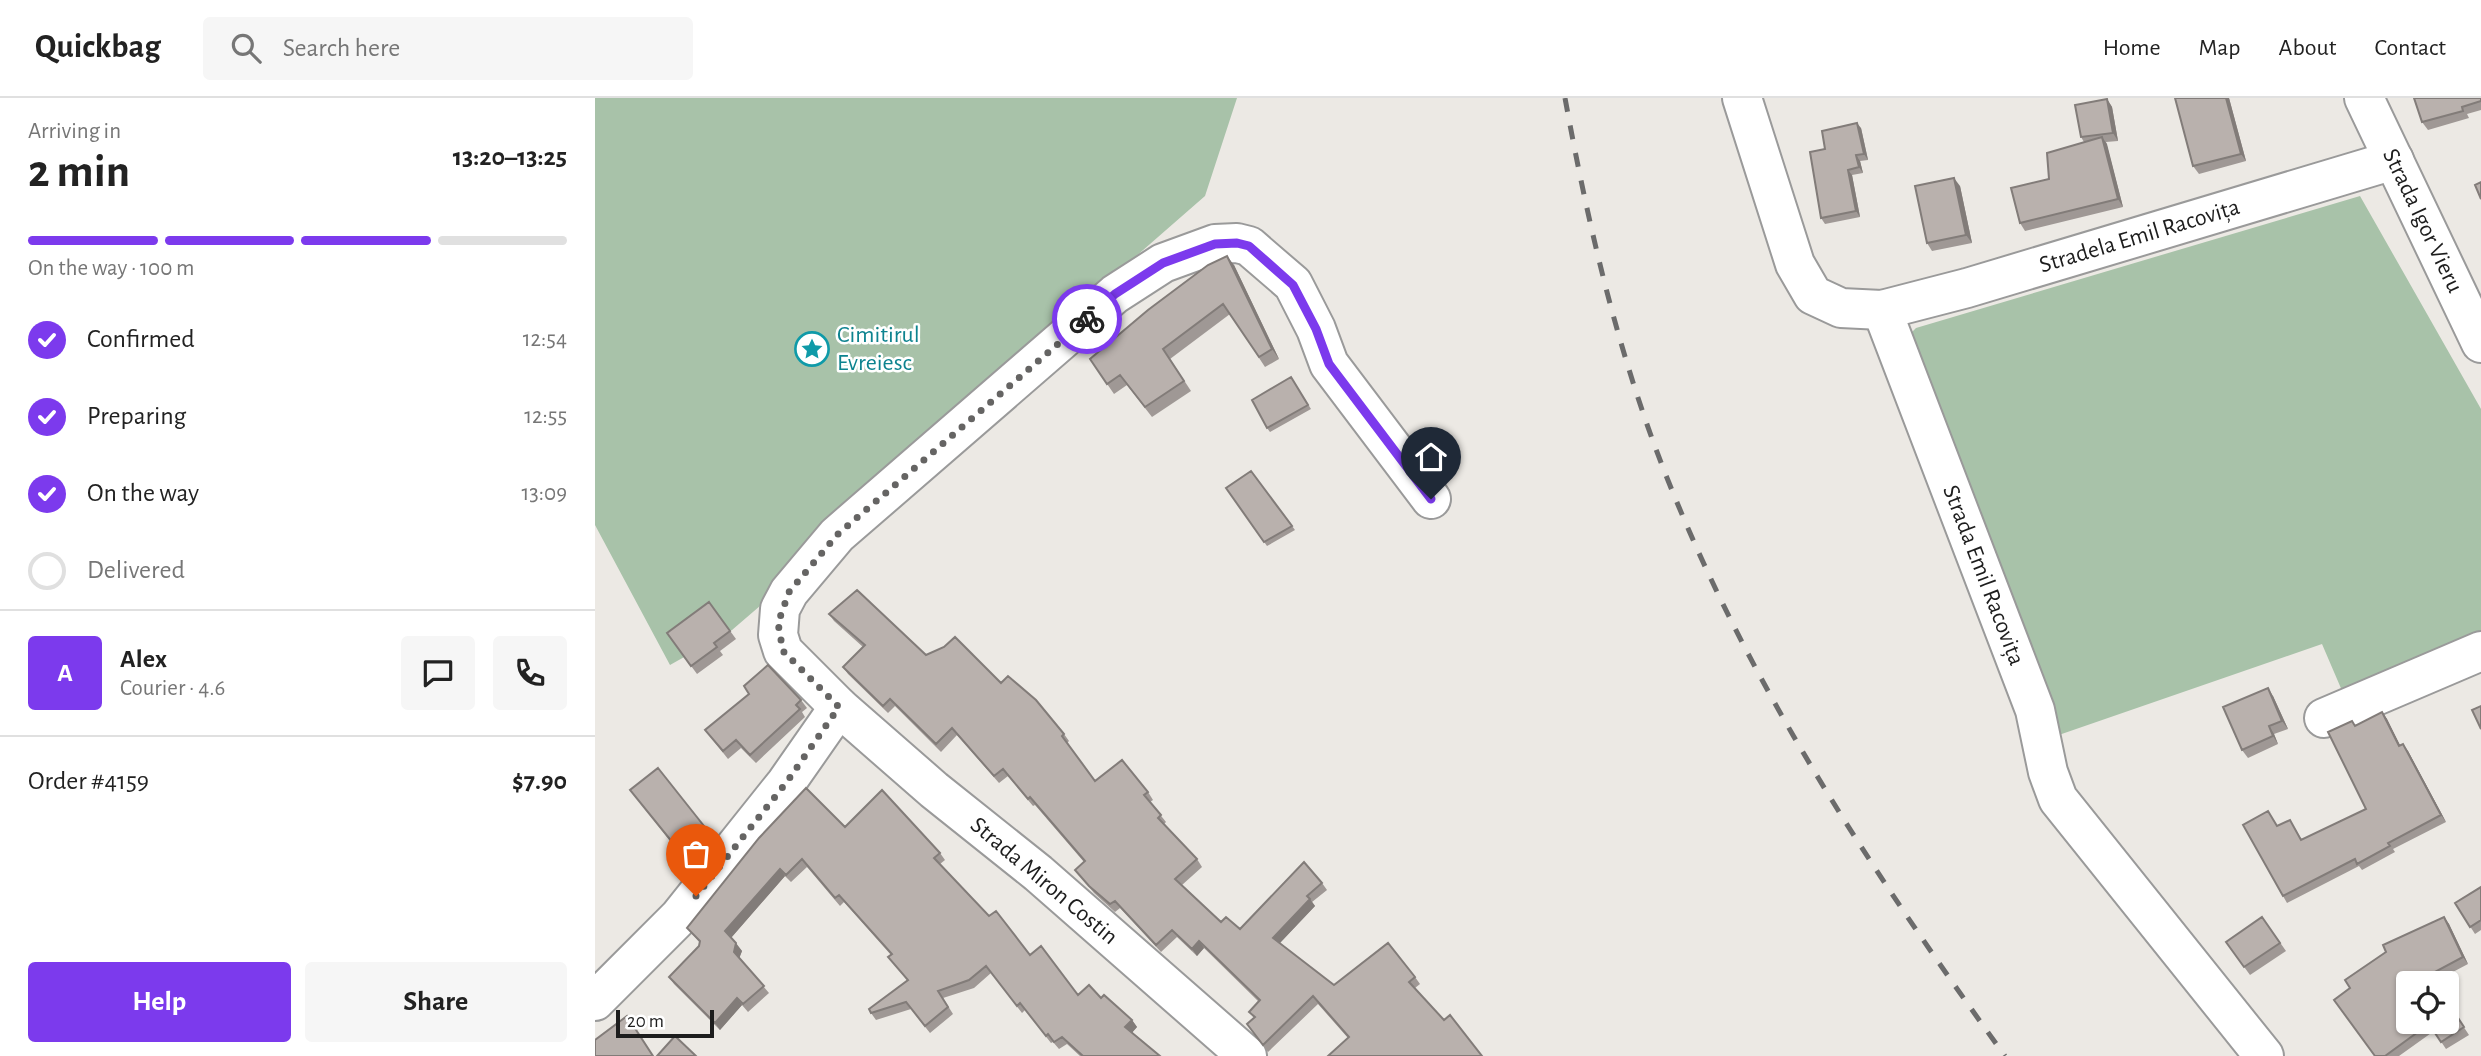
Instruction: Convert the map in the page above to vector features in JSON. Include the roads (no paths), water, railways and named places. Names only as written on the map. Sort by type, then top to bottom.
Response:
[{"type":"street","points":[[1742,98],[1795,264],[1813,295],[1841,308],[1881,310]]},
{"type":"street","name":"Strada Igor Vieru","points":[[2364,98],[2481,341]]},
{"type":"street","name":"Stradela Emil Racovița","points":[[1881,310],[1967,288],[2394,160]]},
{"type":"street","name":"Strada Miron Costin","points":[[1247,1056],[1038,873],[934,790],[839,707],[783,651],[778,635],[780,609],[789,592],[837,535],[1115,294],[1163,263],[1215,244],[1237,243],[1249,246],[1293,285],[1316,329],[1329,364],[1431,499]]},
{"type":"street","name":"Strada Emil Racovița","points":[[1881,310],[2035,710],[2048,772],[2058,799],[2264,1056]]},
{"type":"street","points":[[2324,718],[2481,650]]},
{"type":"street","points":[[595,1001],[679,917],[786,783],[839,707]]},
{"type":"railway","points":[[1565,98],[1597,251],[1639,402],[1676,500],[1709,574],[1783,718],[1824,787],[1912,923],[2005,1056]]},
{"type":"place","name":"Cimitirul Evreiesc","points":[[812,349]]}]
